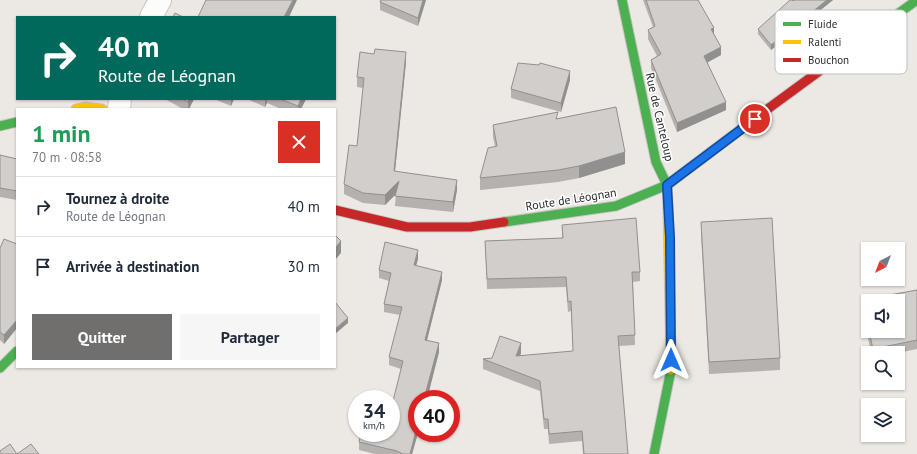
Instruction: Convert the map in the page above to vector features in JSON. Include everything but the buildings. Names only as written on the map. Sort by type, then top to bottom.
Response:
[{"type":"street","points":[[152,16],[160,0]]},
{"type":"street","name":"Rue de Canteloup","points":[[622,0],[656,162],[667,185],[670,237],[671,376],[654,454]]},
{"type":"street","name":"Route de Léognan","points":[[903,10],[917,0]]},
{"type":"street","name":"Route de Léognan","points":[[336,210],[407,227],[470,227],[616,206],[667,185],[717,146],[816,74]]},
{"type":"street","points":[[80,108],[94,108]]},
{"type":"street","points":[[0,126],[16,122]]},
{"type":"street","points":[[0,368],[16,351]]},
{"type":"traffic: fast","points":[[622,0],[656,162],[667,185],[668,208]]},
{"type":"traffic: fast","points":[[903,10],[917,0]]},
{"type":"traffic: fast","points":[[504,222],[616,206],[667,185],[769,108]]},
{"type":"traffic: fast","points":[[0,126],[16,122]]},
{"type":"traffic: fast","points":[[0,368],[16,352]]},
{"type":"traffic: fast","points":[[654,454],[671,370]]},
{"type":"traffic: slow","points":[[80,108],[94,108]]},
{"type":"traffic: slow","points":[[668,208],[671,370]]},
{"type":"traffic: jam","points":[[769,108],[815,74]]},
{"type":"traffic: jam","points":[[336,210],[407,227],[470,227],[504,222]]},
{"type":"route","points":[[671,360],[670,237],[667,185],[717,146],[755,119]]}]
